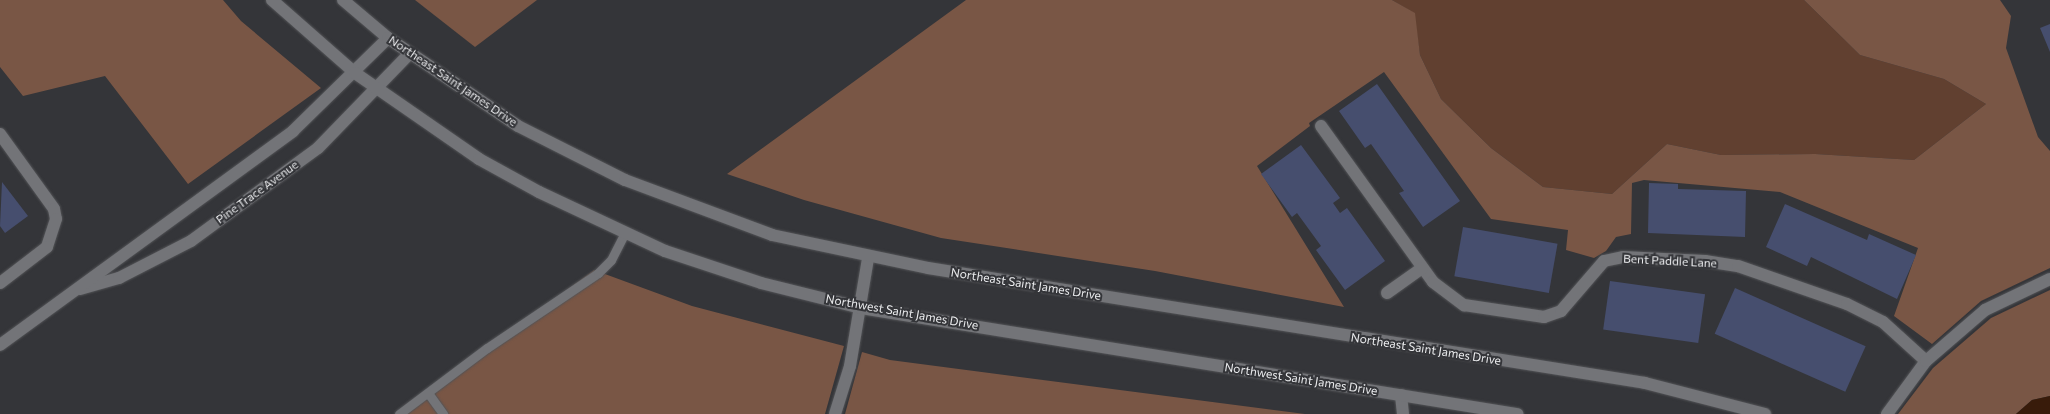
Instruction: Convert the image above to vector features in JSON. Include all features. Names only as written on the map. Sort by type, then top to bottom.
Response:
[{"type":"main road","name":"Northwest Saint James Drive","points":[[272,0],[355,73],[479,159],[625,233],[761,283],[861,308],[1517,414]]},
{"type":"main road","name":"Northeast Saint James Drive","points":[[343,0],[388,38],[518,126],[625,180],[772,235],[868,258],[1645,383],[1765,414]]},
{"type":"main road","name":"Pine Trace Avenue","points":[[0,345],[293,131],[355,73],[388,38]]},
{"type":"main road","name":"Pine Trace Avenue","points":[[77,290],[119,278],[191,241],[318,148],[410,53]]},
{"type":"main road","name":"Bent Paddle Lane","points":[[1321,126],[1422,268],[1445,294],[1464,305],[1544,317],[1561,311],[1604,261],[1623,257],[1738,266],[1848,304],[1883,322],[1926,361]]},
{"type":"main road","points":[[0,134],[54,209],[56,219],[47,247],[0,282]]},
{"type":"main road","points":[[835,414],[850,366],[868,258]]},
{"type":"main road","points":[[1387,293],[1422,268]]},
{"type":"main road","points":[[1887,414],[1926,361],[1985,310],[2050,279]]},
{"type":"main road","points":[[1401,395],[1403,414]]},
{"type":"lane","points":[[399,414],[598,273],[611,260],[625,233]]},
{"type":"lane","points":[[428,393],[443,414]]},
{"type":"shaded area","points":[[0,0],[223,0],[241,21],[321,88],[188,184],[105,76],[23,96],[0,67]]},
{"type":"shaded area","points":[[415,0],[537,0],[475,47]]},
{"type":"shaded area","points":[[966,0],[1392,0],[1415,13],[1420,55],[1441,99],[1491,148],[1543,187],[1612,194],[1667,144],[1721,155],[1815,154],[1914,160],[1986,104],[1944,79],[1860,55],[1804,0],[2000,0],[2011,16],[2006,48],[2038,137],[2050,151],[2050,268],[1981,301],[1932,344],[1894,316],[1918,248],[1780,192],[1644,180],[1632,183],[1631,234],[1616,237],[1606,251],[1594,258],[1566,250],[1568,230],[1491,219],[1384,72],[1309,123],[1310,126],[1257,166],[1344,307],[1155,271],[941,238],[804,200],[727,174]]},
{"type":"shaded area","points":[[1392,0],[1804,0],[1860,55],[1944,79],[1986,104],[1914,160],[1815,154],[1721,155],[1667,144],[1612,194],[1543,187],[1491,148],[1441,99],[1420,55],[1414,13]]},
{"type":"shaded area","points":[[594,270],[692,306],[844,346],[825,414],[395,414]]},
{"type":"shaded area","points":[[2050,290],[2050,396],[2032,400],[2016,414],[1898,414],[1933,368],[1991,318]]},
{"type":"shaded area","points":[[862,352],[890,360],[1305,414],[845,414]]},
{"type":"shaded area","points":[[2050,396],[2050,414],[2016,414],[2032,400]]},
{"type":"building","points":[[2050,24],[2050,52],[2040,28]]},
{"type":"building","points":[[1377,84],[1460,201],[1423,227],[1399,193],[1404,191],[1371,144],[1365,148],[1339,111]]},
{"type":"building","points":[[1301,145],[1340,198],[1333,203],[1340,213],[1347,208],[1385,261],[1345,290],[1316,250],[1321,246],[1297,213],[1292,217],[1261,174]]},
{"type":"building","points":[[2,182],[28,216],[5,233],[0,226]]},
{"type":"building","points":[[1649,183],[1678,184],[1678,189],[1746,191],[1745,237],[1648,233]]},
{"type":"building","points":[[1785,204],[1867,240],[1869,234],[1916,255],[1897,299],[1811,257],[1807,266],[1766,247]]},
{"type":"building","points":[[1463,227],[1558,244],[1549,293],[1454,276]]},
{"type":"building","points":[[1610,281],[1705,294],[1698,343],[1603,330]]},
{"type":"building","points":[[1735,288],[1866,346],[1845,392],[1715,334]]}]
